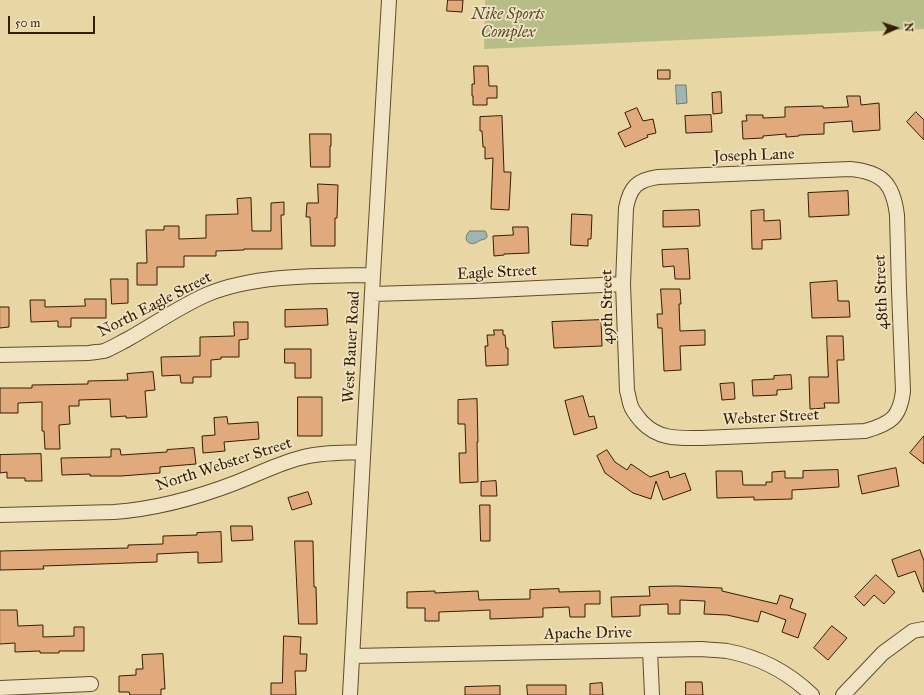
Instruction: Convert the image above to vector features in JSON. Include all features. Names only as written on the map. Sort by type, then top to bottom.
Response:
[{"type":"street","name":"West Bauer Road","points":[[350,695],[372,275],[389,0]]},
{"type":"street","name":"Joseph Lane","points":[[636,184],[643,180],[658,177],[850,169],[861,170],[875,175]]},
{"type":"street","name":"48th Street","points":[[875,175],[881,178],[893,194],[897,215],[903,391],[902,403],[896,414]]},
{"type":"street","name":"49th Street","points":[[636,184],[628,197],[626,208],[623,284],[628,391],[631,406],[645,426]]},
{"type":"street","name":"North Eagle Street","points":[[0,355],[89,353],[102,351],[111,348],[207,294],[258,281],[301,277],[372,275]]},
{"type":"street","name":"Eagle Street","points":[[372,294],[623,284]]},
{"type":"street","name":"Webster Street","points":[[645,426],[658,434],[676,438],[710,438],[865,431],[889,422],[896,414]]},
{"type":"street","name":"North Webster Street","points":[[0,515],[114,512],[150,508],[198,496],[300,458],[324,453],[363,452]]},
{"type":"street","points":[[843,695],[883,653],[913,631],[924,629]]},
{"type":"street","name":"Apache Drive","points":[[352,656],[702,649],[726,651],[752,658],[774,667],[786,674],[812,695]]},
{"type":"street","points":[[650,650],[652,695]]},
{"type":"street","points":[[0,688],[91,684]]},
{"type":"green space","name":"Nike Sports Complex","points":[[485,0],[924,0],[924,29],[484,49]]},
{"type":"water","points":[[676,85],[686,85],[687,103],[677,104]]},
{"type":"water","points":[[470,231],[485,231],[487,237],[476,243],[469,243],[466,238]]},
{"type":"building","points":[[448,0],[463,0],[462,12],[447,11]]},
{"type":"building","points":[[474,66],[488,66],[489,86],[497,86],[497,98],[487,98],[487,105],[473,105],[472,84],[474,84]]},
{"type":"building","points":[[658,70],[670,70],[670,79],[658,79]]},
{"type":"building","points":[[721,92],[722,113],[713,114],[712,93]]},
{"type":"building","points":[[847,96],[860,96],[861,105],[879,103],[880,130],[853,132],[852,121],[824,123],[824,134],[786,137],[786,134],[763,136],[763,138],[743,139],[742,121],[747,121],[746,115],[763,115],[763,118],[785,117],[785,107],[848,107]]},
{"type":"building","points":[[637,108],[643,121],[653,119],[656,133],[647,135],[648,137],[625,147],[618,133],[631,127],[625,113]]},
{"type":"building","points":[[916,112],[924,120],[924,140],[907,122]]},
{"type":"building","points":[[711,115],[712,132],[686,133],[685,116]]},
{"type":"building","points":[[502,116],[504,172],[511,172],[509,210],[491,209],[493,158],[485,159],[485,147],[483,147],[482,131],[480,131],[480,117]]},
{"type":"building","points":[[310,134],[331,134],[330,167],[311,167]]},
{"type":"building","points":[[318,184],[338,185],[337,218],[335,218],[335,246],[311,246],[310,217],[306,217],[307,203],[318,203]]},
{"type":"building","points":[[848,191],[849,215],[809,217],[808,193]]},
{"type":"building","points":[[251,198],[252,231],[271,231],[271,203],[284,202],[284,215],[281,215],[282,249],[216,251],[216,256],[184,256],[184,267],[157,267],[157,285],[137,285],[137,263],[147,263],[146,230],[164,230],[164,226],[179,226],[179,239],[206,238],[206,215],[238,214],[237,199]]},
{"type":"building","points":[[699,210],[700,226],[663,227],[663,211]]},
{"type":"building","points":[[764,210],[764,221],[780,220],[781,239],[762,240],[762,249],[752,249],[751,211]]},
{"type":"building","points":[[572,214],[592,215],[591,239],[588,239],[588,246],[571,245]]},
{"type":"building","points":[[513,227],[528,227],[529,253],[494,256],[493,236],[513,235]]},
{"type":"building","points":[[688,249],[690,279],[675,279],[674,266],[663,267],[662,250]]},
{"type":"building","points":[[111,279],[128,279],[128,303],[112,304]]},
{"type":"building","points":[[837,281],[838,301],[849,301],[850,317],[812,318],[810,283]]},
{"type":"building","points":[[661,289],[680,289],[680,331],[705,330],[705,345],[680,346],[681,370],[664,371],[662,328],[658,328],[657,314],[662,314]]},
{"type":"building","points":[[85,299],[106,299],[106,318],[71,318],[71,327],[58,327],[58,321],[31,322],[30,300],[45,300],[45,307],[85,306]]},
{"type":"building","points":[[0,307],[9,307],[9,327],[0,328]]},
{"type":"building","points":[[327,309],[328,325],[285,327],[285,310]]},
{"type":"building","points":[[601,320],[602,346],[554,348],[552,322]]},
{"type":"building","points":[[234,322],[248,322],[248,339],[239,340],[239,357],[221,357],[221,359],[211,360],[211,377],[193,377],[193,383],[181,383],[180,375],[162,376],[161,357],[200,356],[200,337],[234,336]]},
{"type":"building","points":[[494,330],[503,330],[503,335],[505,335],[506,348],[508,348],[508,365],[486,366],[485,346],[488,346],[487,335],[494,335]]},
{"type":"building","points":[[827,336],[843,336],[844,360],[837,360],[839,403],[824,403],[825,408],[810,409],[809,377],[828,377]]},
{"type":"building","points":[[285,349],[311,349],[311,378],[295,378],[295,363],[285,363]]},
{"type":"building","points":[[153,372],[155,390],[145,391],[147,417],[111,417],[110,399],[79,400],[79,406],[69,406],[70,424],[59,425],[60,449],[45,449],[44,431],[42,431],[42,402],[18,403],[18,413],[0,413],[0,388],[32,388],[32,385],[88,384],[88,381],[128,380],[127,374]]},
{"type":"building","points":[[791,375],[792,389],[777,390],[777,395],[753,396],[752,380],[774,379],[774,376]]},
{"type":"building","points":[[734,383],[735,399],[722,400],[720,384]]},
{"type":"building","points":[[583,396],[589,417],[594,416],[597,428],[574,435],[565,401]]},
{"type":"building","points":[[298,397],[322,397],[322,436],[298,436]]},
{"type":"building","points":[[477,399],[478,482],[460,483],[459,453],[466,453],[465,424],[458,424],[458,400]]},
{"type":"building","points":[[227,417],[228,424],[258,422],[259,439],[224,442],[225,451],[203,453],[202,436],[215,435],[214,418]]},
{"type":"building","points":[[924,436],[924,464],[910,453]]},
{"type":"building","points":[[194,448],[196,464],[160,467],[160,473],[121,476],[90,476],[90,474],[62,475],[61,458],[111,457],[111,449],[120,449],[121,455],[167,452],[167,450]]},
{"type":"building","points":[[607,450],[615,462],[627,470],[631,464],[650,477],[668,471],[670,478],[685,473],[691,490],[663,500],[656,481],[651,499],[633,493],[605,473],[597,456]]},
{"type":"building","points":[[41,454],[42,481],[25,481],[25,478],[7,478],[7,472],[0,473],[0,455]]},
{"type":"building","points":[[896,468],[899,486],[862,494],[858,476]]},
{"type":"building","points":[[838,470],[839,487],[792,490],[792,499],[754,500],[754,497],[717,498],[716,471],[742,471],[743,485],[766,485],[766,482],[772,482],[772,472],[785,471],[785,478],[803,478],[803,471]]},
{"type":"building","points":[[496,481],[497,496],[481,496],[481,482]]},
{"type":"building","points":[[308,492],[312,504],[292,510],[288,498]]},
{"type":"building","points":[[480,505],[490,505],[490,541],[481,541]]},
{"type":"building","points":[[231,526],[252,526],[253,540],[232,541]]},
{"type":"building","points":[[221,532],[222,562],[198,563],[198,552],[157,554],[157,562],[43,566],[44,569],[0,570],[0,551],[128,548],[128,545],[163,544],[163,536],[197,535],[197,533]]},
{"type":"building","points":[[295,541],[313,541],[314,587],[316,587],[317,624],[299,624]]},
{"type":"building","points":[[920,550],[924,561],[924,592],[915,571],[898,577],[892,560]]},
{"type":"building","points":[[876,575],[895,592],[884,604],[874,595],[864,606],[855,597]]},
{"type":"building","points":[[677,586],[722,588],[722,591],[777,604],[780,595],[793,599],[790,608],[806,614],[798,638],[782,632],[786,620],[761,611],[758,622],[727,615],[704,614],[705,601],[680,600],[680,614],[668,614],[668,604],[640,605],[640,616],[612,617],[611,597],[650,596],[649,587]]},
{"type":"building","points":[[559,589],[559,592],[600,591],[600,604],[585,604],[585,617],[570,617],[569,607],[543,608],[543,617],[490,619],[490,610],[439,612],[439,621],[425,621],[425,608],[407,608],[407,592],[435,591],[435,593],[478,591],[479,600],[530,599],[530,590]]},
{"type":"building","points":[[0,610],[17,610],[18,626],[43,625],[43,637],[74,636],[74,627],[84,627],[84,651],[59,651],[59,653],[40,653],[40,651],[15,652],[15,643],[0,644]]},
{"type":"building","points":[[832,626],[847,638],[828,660],[814,648]]},
{"type":"building","points":[[284,636],[301,637],[300,654],[307,654],[306,671],[295,671],[296,695],[271,695],[271,683],[282,683]]},
{"type":"building","points":[[163,654],[165,689],[161,689],[161,695],[130,695],[129,692],[119,692],[119,676],[136,675],[136,669],[143,669],[142,655]]},
{"type":"building","points":[[686,682],[702,682],[703,695],[686,695]]},
{"type":"building","points":[[602,683],[603,695],[590,695],[590,684]]},
{"type":"building","points":[[527,685],[566,685],[566,695],[528,695]]},
{"type":"building","points":[[500,686],[500,695],[465,695],[465,687]]}]
